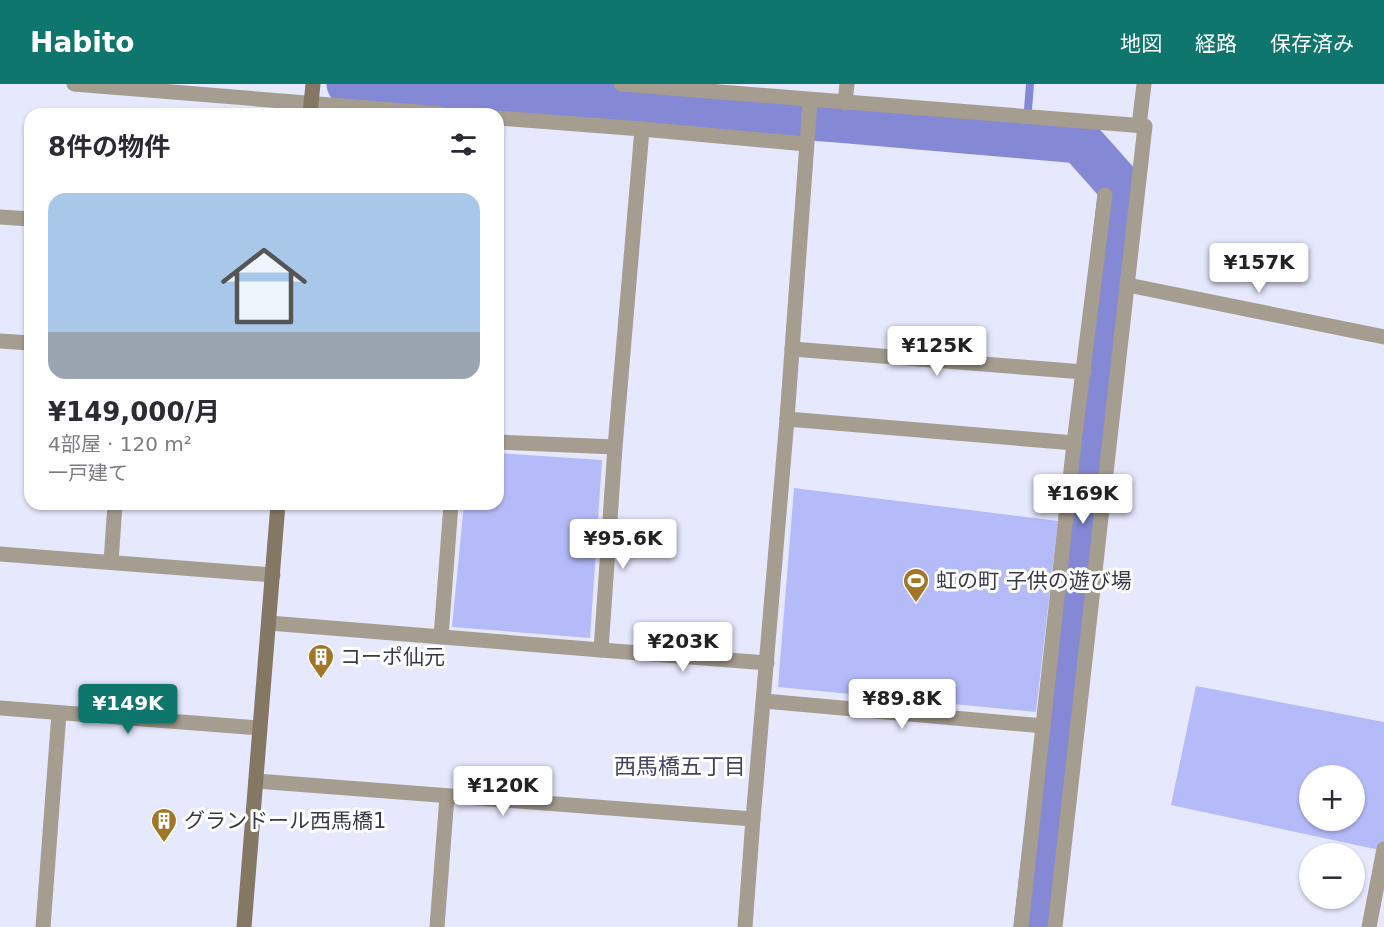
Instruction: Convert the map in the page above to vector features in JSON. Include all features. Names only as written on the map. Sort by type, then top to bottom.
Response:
[{"type":"street","points":[[74,84],[312,98],[393,108]]},
{"type":"street","points":[[621,84],[658,85],[845,104],[1145,126],[1054,927]]},
{"type":"street","points":[[845,104],[847,84]]},
{"type":"street","points":[[1139,126],[1144,84]]},
{"type":"street","points":[[746,927],[810,101]]},
{"type":"street","points":[[504,118],[806,144]]},
{"type":"street","points":[[602,650],[615,447],[642,129]]},
{"type":"street","points":[[1021,927],[1074,443],[1104,195]]},
{"type":"street","points":[[0,217],[24,219]]},
{"type":"street","points":[[1128,285],[1384,337]]},
{"type":"street","points":[[0,341],[24,343]]},
{"type":"street","points":[[792,349],[1084,372]]},
{"type":"street","points":[[787,419],[1074,443]]},
{"type":"street","points":[[504,442],[615,447]]},
{"type":"street","points":[[111,562],[115,510]]},
{"type":"street","points":[[244,927],[278,510]]},
{"type":"street","points":[[441,637],[451,510]]},
{"type":"street","points":[[0,554],[273,575]]},
{"type":"street","points":[[269,623],[767,663]]},
{"type":"street","points":[[764,701],[1043,726]]},
{"type":"street","points":[[0,708],[259,728]]},
{"type":"street","points":[[43,927],[59,713]]},
{"type":"street","points":[[256,782],[753,819]]},
{"type":"street","points":[[437,927],[447,796]]},
{"type":"street","points":[[1369,927],[1384,849]]},
{"type":"shaded area","points":[[504,453],[602,460],[590,638],[452,627],[463,510],[504,510]]},
{"type":"shaded area","name":"虹の町 子供の遊び場","points":[[794,488],[1058,521],[1036,712],[778,687]]},
{"type":"shaded area","points":[[1196,686],[1384,722],[1384,851],[1365,847],[1365,843],[1347,843],[1171,805]]},
{"type":"waterway","points":[[349,84],[838,120],[1080,141],[1121,187],[1036,927]]},
{"type":"waterway","points":[[1026,135],[1030,84]]},
{"type":"place","name":"虹の町 子供の遊び場","points":[[916,604]]},
{"type":"place","name":"コーポ仙元","points":[[321,680]]},
{"type":"place","name":"グランドール西馬橋1","points":[[164,844]]},
{"type":"district","name":"西馬橋五丁目","points":[[680,766]]}]
